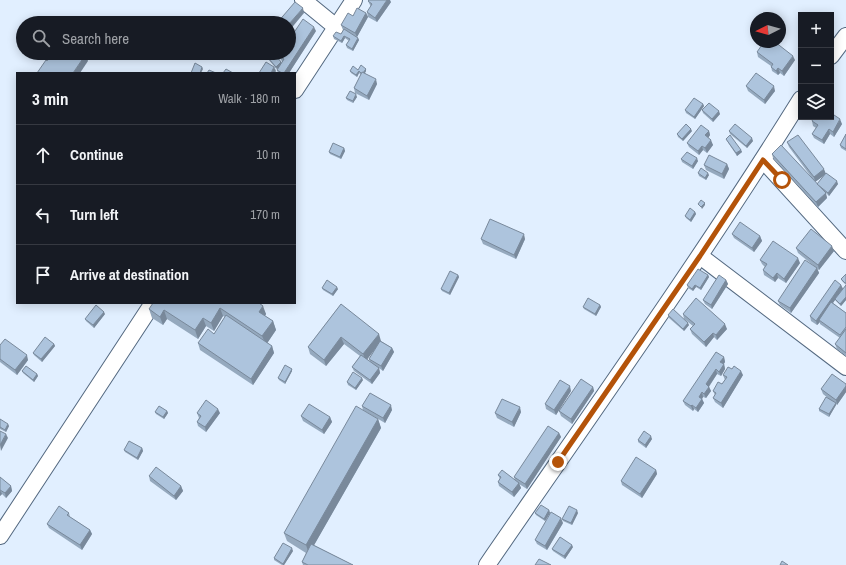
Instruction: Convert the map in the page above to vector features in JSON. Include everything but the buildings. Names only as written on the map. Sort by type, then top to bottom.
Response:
[{"type":"street","points":[[303,0],[336,27]]},
{"type":"street","points":[[296,88],[354,0]]},
{"type":"street","points":[[834,52],[846,36]]},
{"type":"street","points":[[487,565],[700,256],[798,104]]},
{"type":"street","points":[[763,160],[846,251]]},
{"type":"street","points":[[700,256],[846,367]]},
{"type":"street","points":[[0,536],[152,304]]},
{"type":"route","points":[[558,462],[700,256],[763,160],[782,180]]}]
